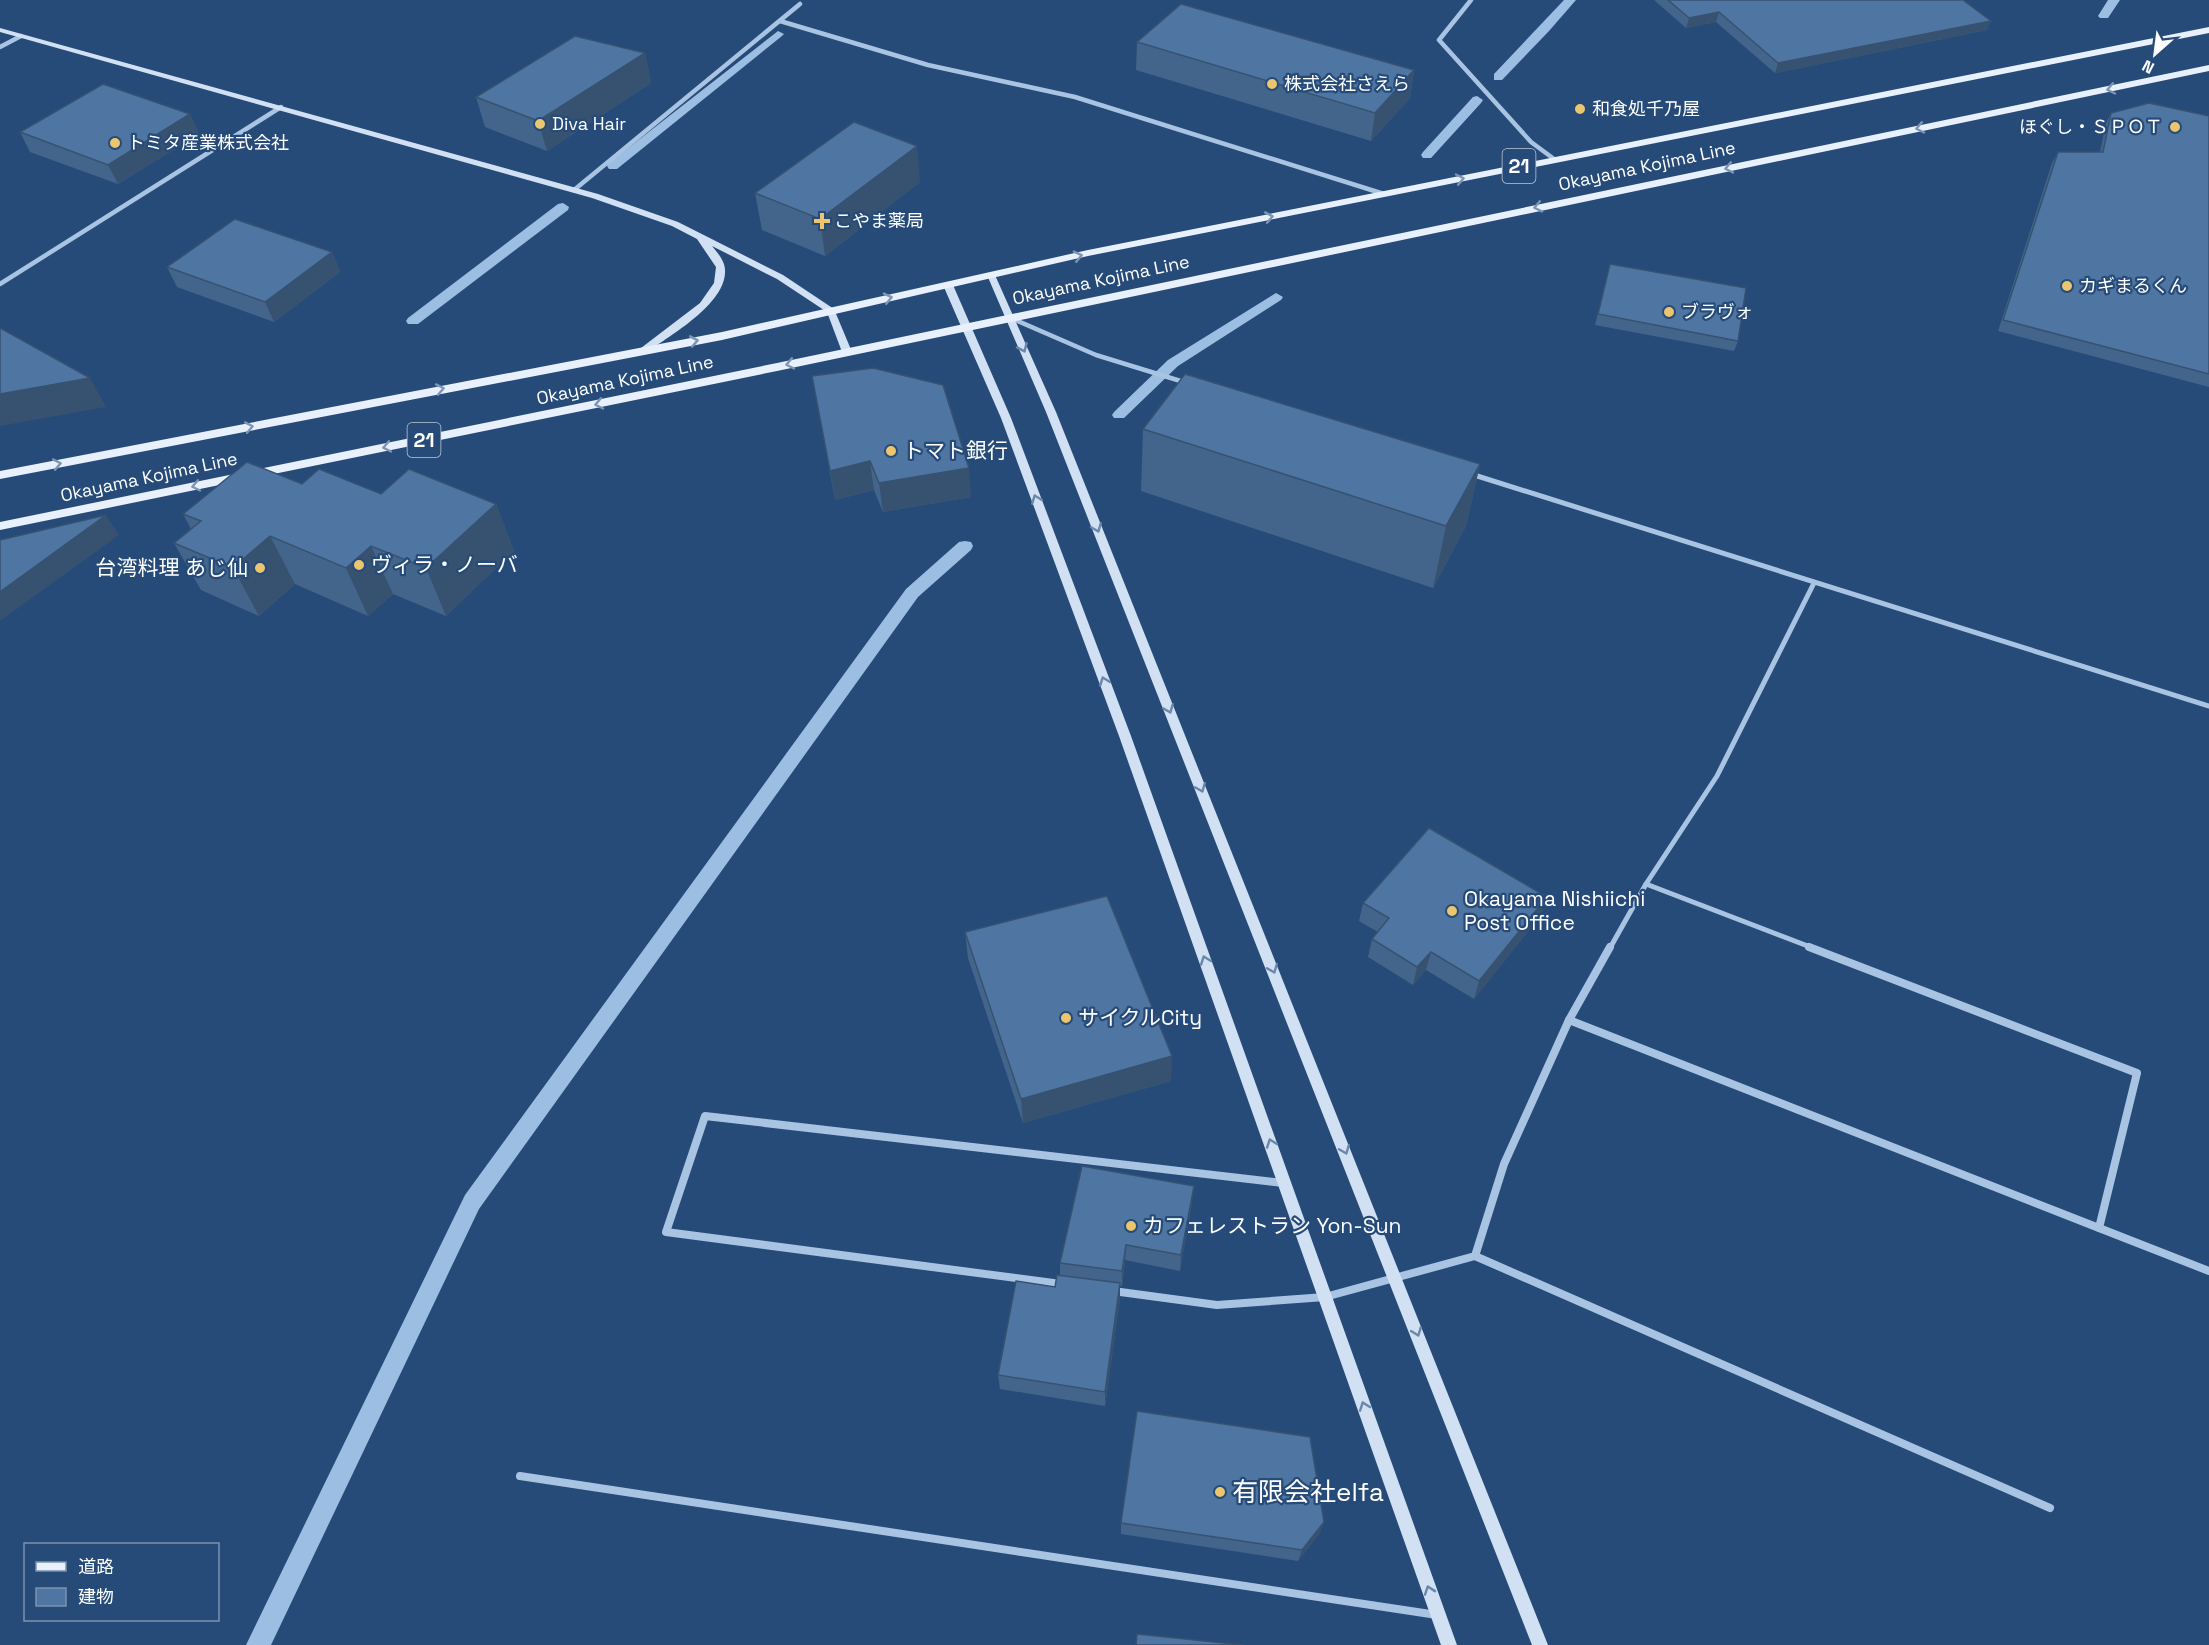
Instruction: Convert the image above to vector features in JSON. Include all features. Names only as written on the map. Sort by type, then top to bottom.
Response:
[{"type":"main road","name":"Okayama Kojima Line","points":[[0,475],[722,336],[991,275],[1554,159],[2209,30]]},
{"type":"main road","name":"Okayama Kojima Line","points":[[0,526],[2209,68]]},
{"type":"street","points":[[1471,0],[1439,40],[1531,142],[1554,159]]},
{"type":"street","points":[[574,190],[800,4]]},
{"type":"street","points":[[780,21],[928,65],[1075,97],[1384,195]]},
{"type":"street","points":[[0,30],[574,190],[675,224],[780,277],[831,311],[847,352]]},
{"type":"street","points":[[0,47],[21,36]]},
{"type":"street","points":[[0,284],[281,107]]},
{"type":"street","points":[[644,350],[704,306],[719,283],[721,269],[710,249],[694,234]]},
{"type":"street","points":[[991,275],[1051,412],[1540,1645]]},
{"type":"street","points":[[948,285],[1006,418],[1121,725],[1449,1645]]},
{"type":"street","points":[[1010,318],[1096,355],[1199,387]]},
{"type":"street","points":[[1461,471],[2209,706]]},
{"type":"street","points":[[1475,1256],[1504,1164],[1569,1020],[1646,884],[1718,776],[1814,583]]},
{"type":"street","points":[[1646,884],[2137,1073],[2100,1228]]},
{"type":"street","points":[[1569,1020],[2209,1271]]},
{"type":"street","points":[[1064,1285],[666,1232],[705,1116],[1285,1183]]},
{"type":"street","points":[[1099,1289],[1217,1305],[1325,1297],[1475,1256],[2050,1508]]},
{"type":"street","points":[[519,1476],[1438,1615]]},
{"type":"building","points":[[1668,0],[1963,0],[1991,21],[1778,63],[1719,12],[1689,18]]},
{"type":"building","points":[[1181,4],[1414,70],[1375,113],[1137,42]]},
{"type":"building","points":[[575,36],[645,53],[538,121],[476,97]]},
{"type":"building","points":[[103,84],[190,114],[108,165],[20,132]]},
{"type":"building","points":[[2149,103],[2209,116],[2209,374],[2003,320],[2058,152],[2103,152],[2111,113]]},
{"type":"building","points":[[854,122],[917,146],[820,219],[755,193]]},
{"type":"building","points":[[235,219],[332,252],[265,302],[167,267]]},
{"type":"building","points":[[1610,264],[1746,288],[1738,341],[1598,314]]},
{"type":"building","points":[[0,328],[90,378],[0,394]]},
{"type":"building","points":[[873,368],[943,385],[969,468],[879,483],[870,461],[830,471],[812,376]]},
{"type":"building","points":[[1185,374],[1480,464],[1446,526],[1143,429]]},
{"type":"building","points":[[247,462],[302,484],[319,469],[381,494],[409,469],[496,504],[426,568],[371,546],[346,568],[270,536],[233,568],[174,543],[201,521],[183,514]]},
{"type":"building","points":[[106,515],[0,592],[0,540]]},
{"type":"building","points":[[1429,828],[1547,897],[1479,981],[1431,952],[1417,967],[1372,939],[1389,918],[1363,903]]},
{"type":"building","points":[[1107,896],[1172,1056],[1021,1099],[965,932]]},
{"type":"building","points":[[1082,1166],[1194,1186],[1181,1255],[1126,1245],[1122,1271],[1060,1263]]},
{"type":"building","points":[[1057,1275],[1120,1283],[1105,1392],[998,1375],[1016,1281],[1055,1287]]},
{"type":"building","points":[[1137,1411],[1310,1437],[1324,1522],[1302,1550],[1121,1523]]},
{"type":"building","points":[[1137,1634],[1243,1645],[1136,1645]]},
{"type":"waterway","points":[[1498,77],[1570,0]]},
{"type":"waterway","points":[[2104,16],[2114,0]]},
{"type":"waterway","points":[[613,166],[778,34]]},
{"type":"waterway","points":[[1427,155],[1477,100]]},
{"type":"waterway","points":[[413,321],[563,207]]},
{"type":"waterway","points":[[1119,415],[1173,363],[1276,297]]},
{"type":"waterway","points":[[258,1645],[472,1202],[912,593],[965,546]]},
{"type":"place","name":"株式会社さえら","points":[[1272,84]]},
{"type":"place","name":"和食処千乃屋","points":[[1580,109]]},
{"type":"place","name":"Diva Hair","points":[[540,124]]},
{"type":"place","name":"ほぐし・ＳＰＯＴ","points":[[2175,127]]},
{"type":"place","name":"トミタ産業株式会社","points":[[115,143]]},
{"type":"place","name":"こやま薬局","points":[[822,221]]},
{"type":"place","name":"カギまるくん","points":[[2067,286]]},
{"type":"place","name":"ブラヴォ","points":[[1669,312]]},
{"type":"place","name":"トマト銀行","points":[[891,451]]},
{"type":"place","name":"ヴィラ・ノーバ","points":[[359,565]]},
{"type":"place","name":"台湾料理 あじ仙","points":[[260,568]]},
{"type":"place","name":"Okayama Nishiichi Post Office","points":[[1452,911]]},
{"type":"place","name":"サイクルCity","points":[[1066,1018]]},
{"type":"place","name":"カフェレストラン Yon-Sun","points":[[1131,1226]]},
{"type":"place","name":"有限会社elfa","points":[[1220,1492]]}]
